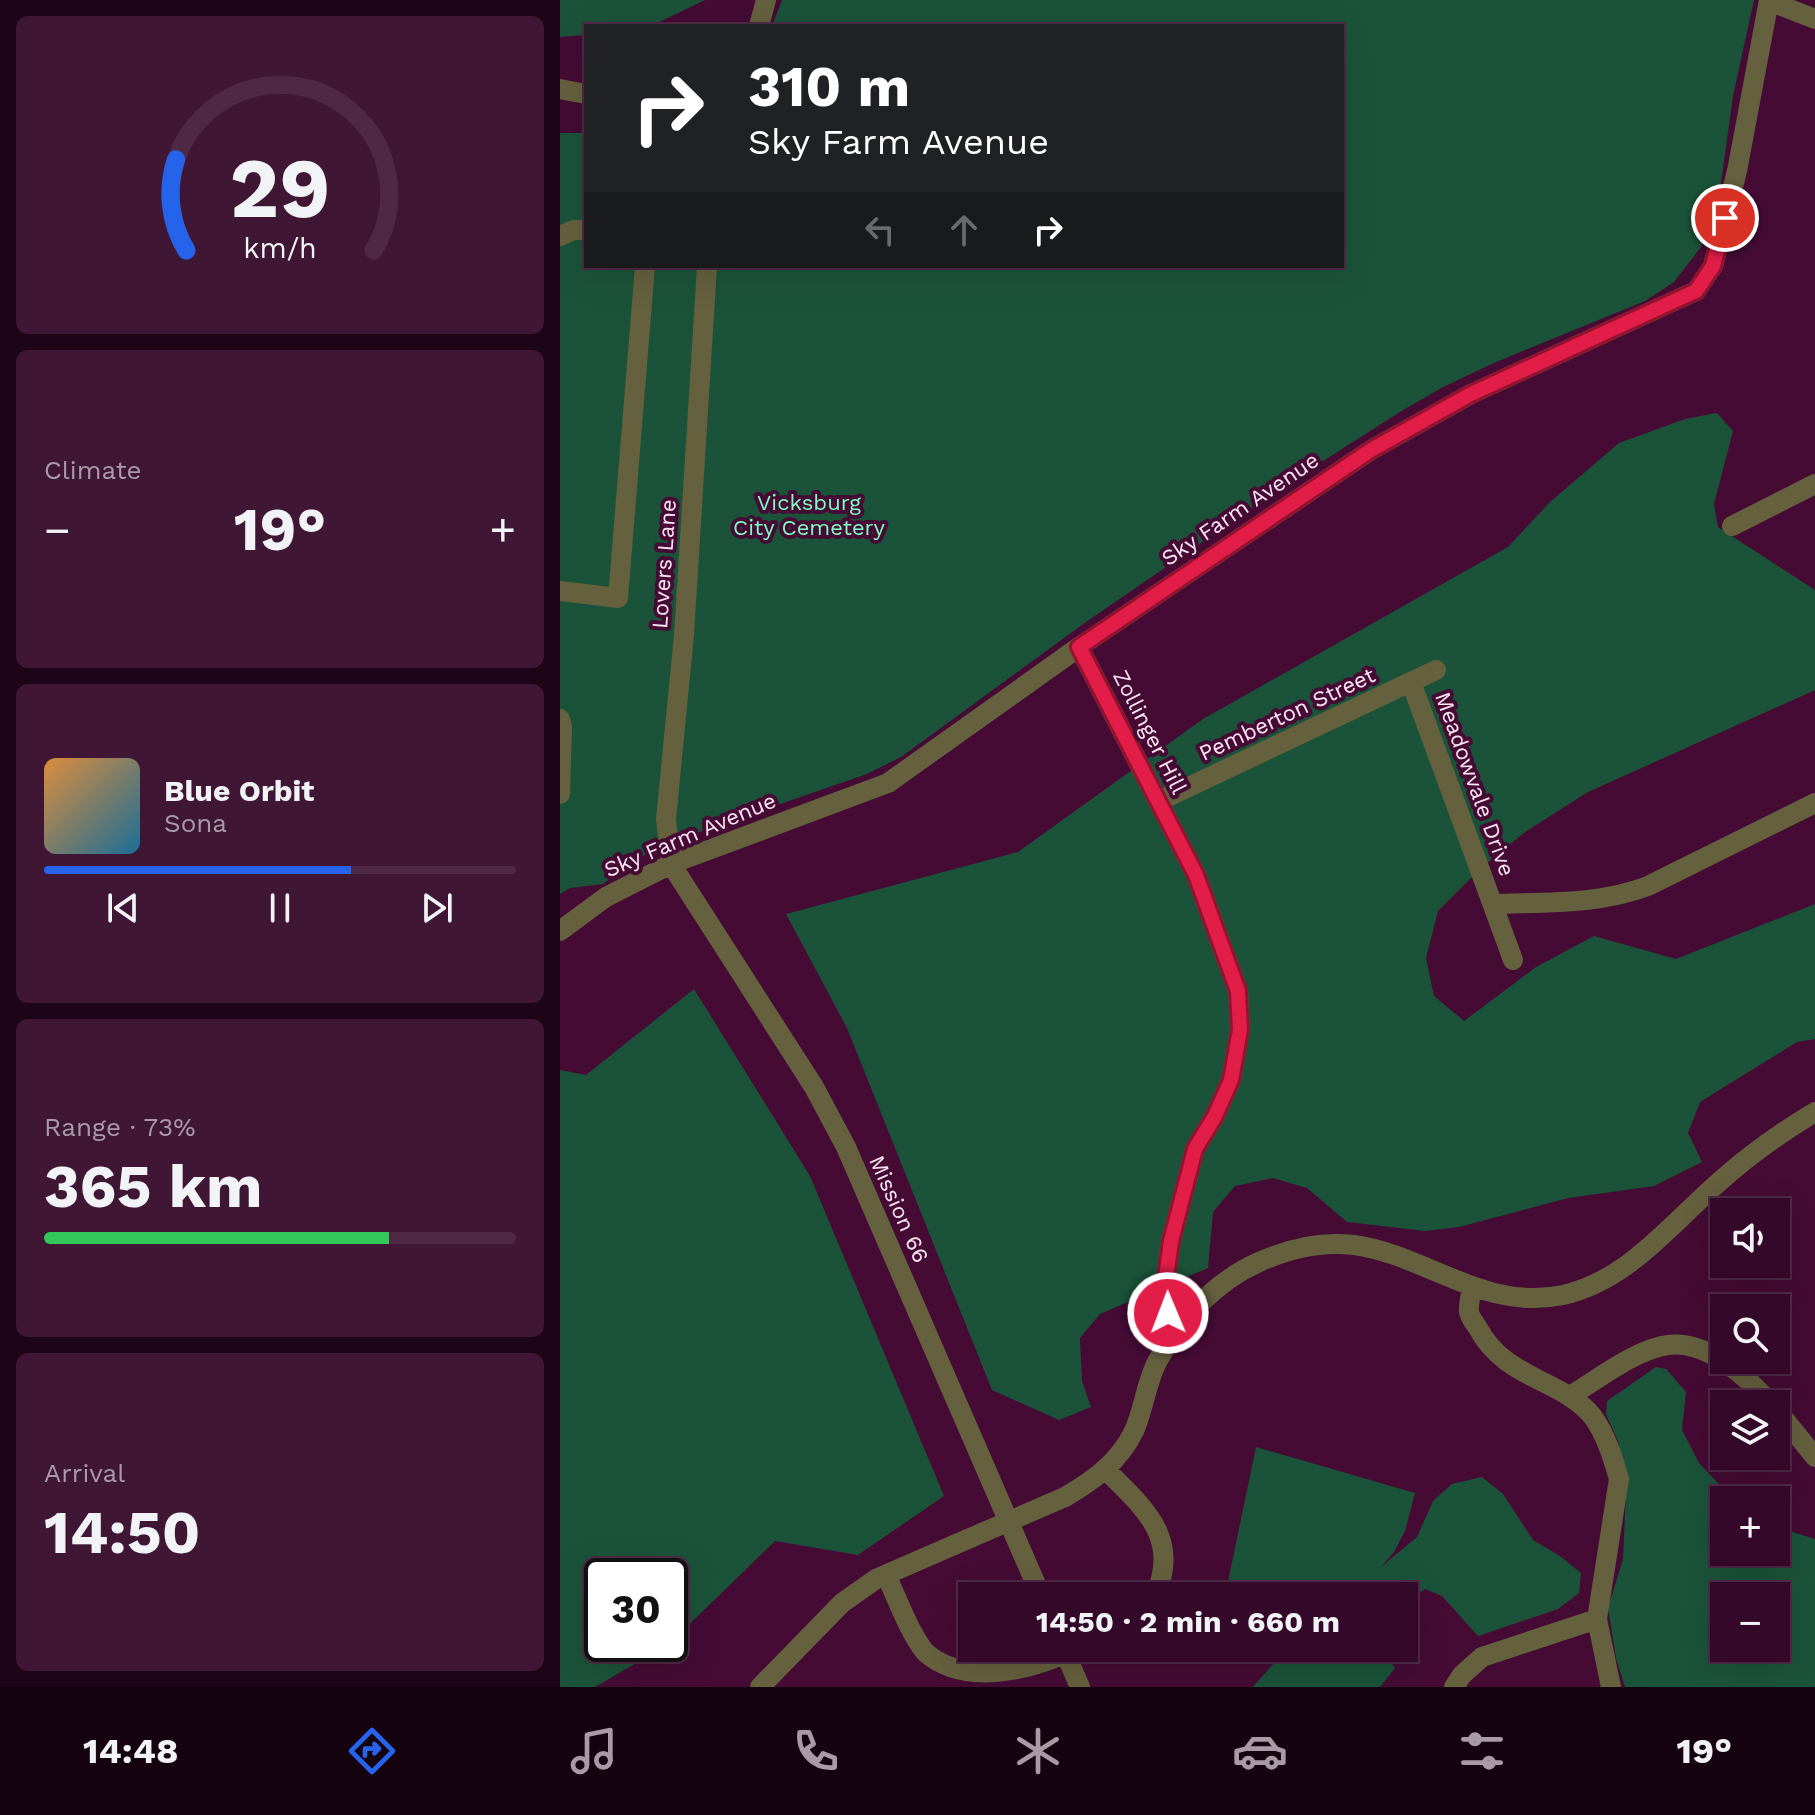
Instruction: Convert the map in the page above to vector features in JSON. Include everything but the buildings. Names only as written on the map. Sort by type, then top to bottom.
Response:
[{"type":"street","points":[[760,24],[766,0]]},
{"type":"street","points":[[1769,0],[1815,19]]},
{"type":"street","name":"Sky Farm Avenue","points":[[560,931],[606,897],[671,864],[888,783],[1079,647],[1371,450],[1471,394],[1696,291],[1713,266],[1737,171],[1769,0]]},
{"type":"street","points":[[560,89],[584,94]]},
{"type":"street","points":[[560,236],[574,230],[584,230]]},
{"type":"street","points":[[560,591],[618,598],[645,268]]},
{"type":"street","name":"Lovers Lane","points":[[671,864],[666,819],[684,635],[707,268]]},
{"type":"street","points":[[1732,526],[1815,484]]},
{"type":"street","name":"Zollinger Hill","points":[[1079,647],[1196,875],[1238,991],[1240,1030],[1231,1080],[1215,1116],[1195,1149],[1171,1241],[1165,1285],[1170,1341]]},
{"type":"street","name":"Pemberton Street","points":[[1159,801],[1436,670]]},
{"type":"street","name":"Meadowvale Drive","points":[[1411,682],[1513,960]]},
{"type":"street","points":[[560,719],[560,794]]},
{"type":"street","name":"Meadowvale Drive","points":[[1494,904],[1588,901],[1622,896],[1815,803]]},
{"type":"street","name":"Mission 66","points":[[671,864],[814,1087],[846,1147],[1035,1582]]},
{"type":"street","points":[[760,1687],[842,1603],[886,1575],[1065,1497],[1106,1470],[1134,1431],[1156,1364],[1170,1341],[1203,1301],[1239,1273],[1271,1258],[1312,1246],[1354,1245],[1378,1250],[1472,1288],[1520,1299],[1565,1294],[1617,1274],[1753,1153],[1815,1112]]},
{"type":"street","points":[[1472,1288],[1469,1312],[1481,1335],[1504,1361],[1570,1396],[1592,1416],[1605,1440],[1619,1479],[1597,1619],[1611,1687]]},
{"type":"street","points":[[1570,1396],[1632,1359],[1670,1345],[1688,1346],[1714,1356],[1759,1390]]},
{"type":"street","points":[[1790,1426],[1815,1457]]},
{"type":"street","points":[[1106,1470],[1142,1506],[1160,1535],[1163,1568],[1159,1582]]},
{"type":"street","points":[[886,1575],[924,1650],[935,1665],[950,1674],[969,1680],[993,1680],[1039,1662]]},
{"type":"street","points":[[1454,1687],[1482,1657],[1597,1619]]},
{"type":"street","points":[[1073,1662],[1080,1687]]},
{"type":"green space","points":[[560,0],[705,0],[655,24],[584,24],[584,35],[560,37]]},
{"type":"green space","name":"Vicksburg City Cemetery","points":[[782,0],[1754,0],[1733,96],[1718,205],[1701,247],[1674,282],[1645,301],[1496,362],[1403,410],[1287,484],[1086,622],[901,757],[867,774],[688,836],[636,859],[603,884],[570,888],[560,894],[560,133],[584,133],[584,268],[1344,268],[1344,24],[773,24]]},
{"type":"green space","points":[[1717,413],[1733,431],[1714,504],[1718,527],[1815,590],[1815,690],[1588,792],[1525,832],[1480,869],[1438,911],[1426,958],[1434,996],[1464,1021],[1536,967],[1594,936],[1676,959],[1815,904],[1815,1039],[1797,1042],[1700,1102],[1688,1133],[1702,1162],[1654,1186],[1568,1198],[1459,1227],[1425,1231],[1347,1222],[1307,1188],[1273,1178],[1235,1186],[1213,1212],[1208,1268],[1100,1314],[1080,1338],[1082,1381],[1091,1407],[1059,1420],[992,1390],[847,1028],[786,914],[1018,852],[1203,719],[1508,547],[1550,502],[1619,443],[1685,419]]},
{"type":"green space","points":[[694,989],[810,1176],[944,1496],[858,1555],[775,1541],[688,1626],[688,1558],[584,1558],[584,1662],[638,1662],[595,1687],[560,1687],[560,1070],[586,1075]]},
{"type":"green space","points":[[1656,1367],[1666,1369],[1686,1392],[1682,1430],[1699,1463],[1721,1486],[1710,1486],[1710,1566],[1790,1566],[1790,1531],[1815,1539],[1815,1687],[1625,1687],[1616,1658],[1608,1608],[1623,1559],[1626,1493],[1618,1441],[1606,1414],[1607,1401]]},
{"type":"green space","points":[[1256,1447],[1415,1493],[1405,1531],[1394,1552],[1381,1567],[1417,1537],[1433,1501],[1452,1484],[1482,1477],[1503,1494],[1533,1540],[1581,1573],[1579,1593],[1558,1609],[1478,1636],[1442,1596],[1425,1589],[1418,1594],[1418,1582],[1228,1582]]},
{"type":"green space","points":[[1275,1662],[1391,1662],[1395,1668],[1380,1687],[1253,1687]]},
{"type":"route","points":[[1168,1313],[1165,1285],[1171,1241],[1195,1149],[1215,1116],[1231,1080],[1240,1030],[1238,991],[1196,875],[1079,647],[1371,450],[1471,394],[1696,291],[1713,266],[1725,218]]}]
